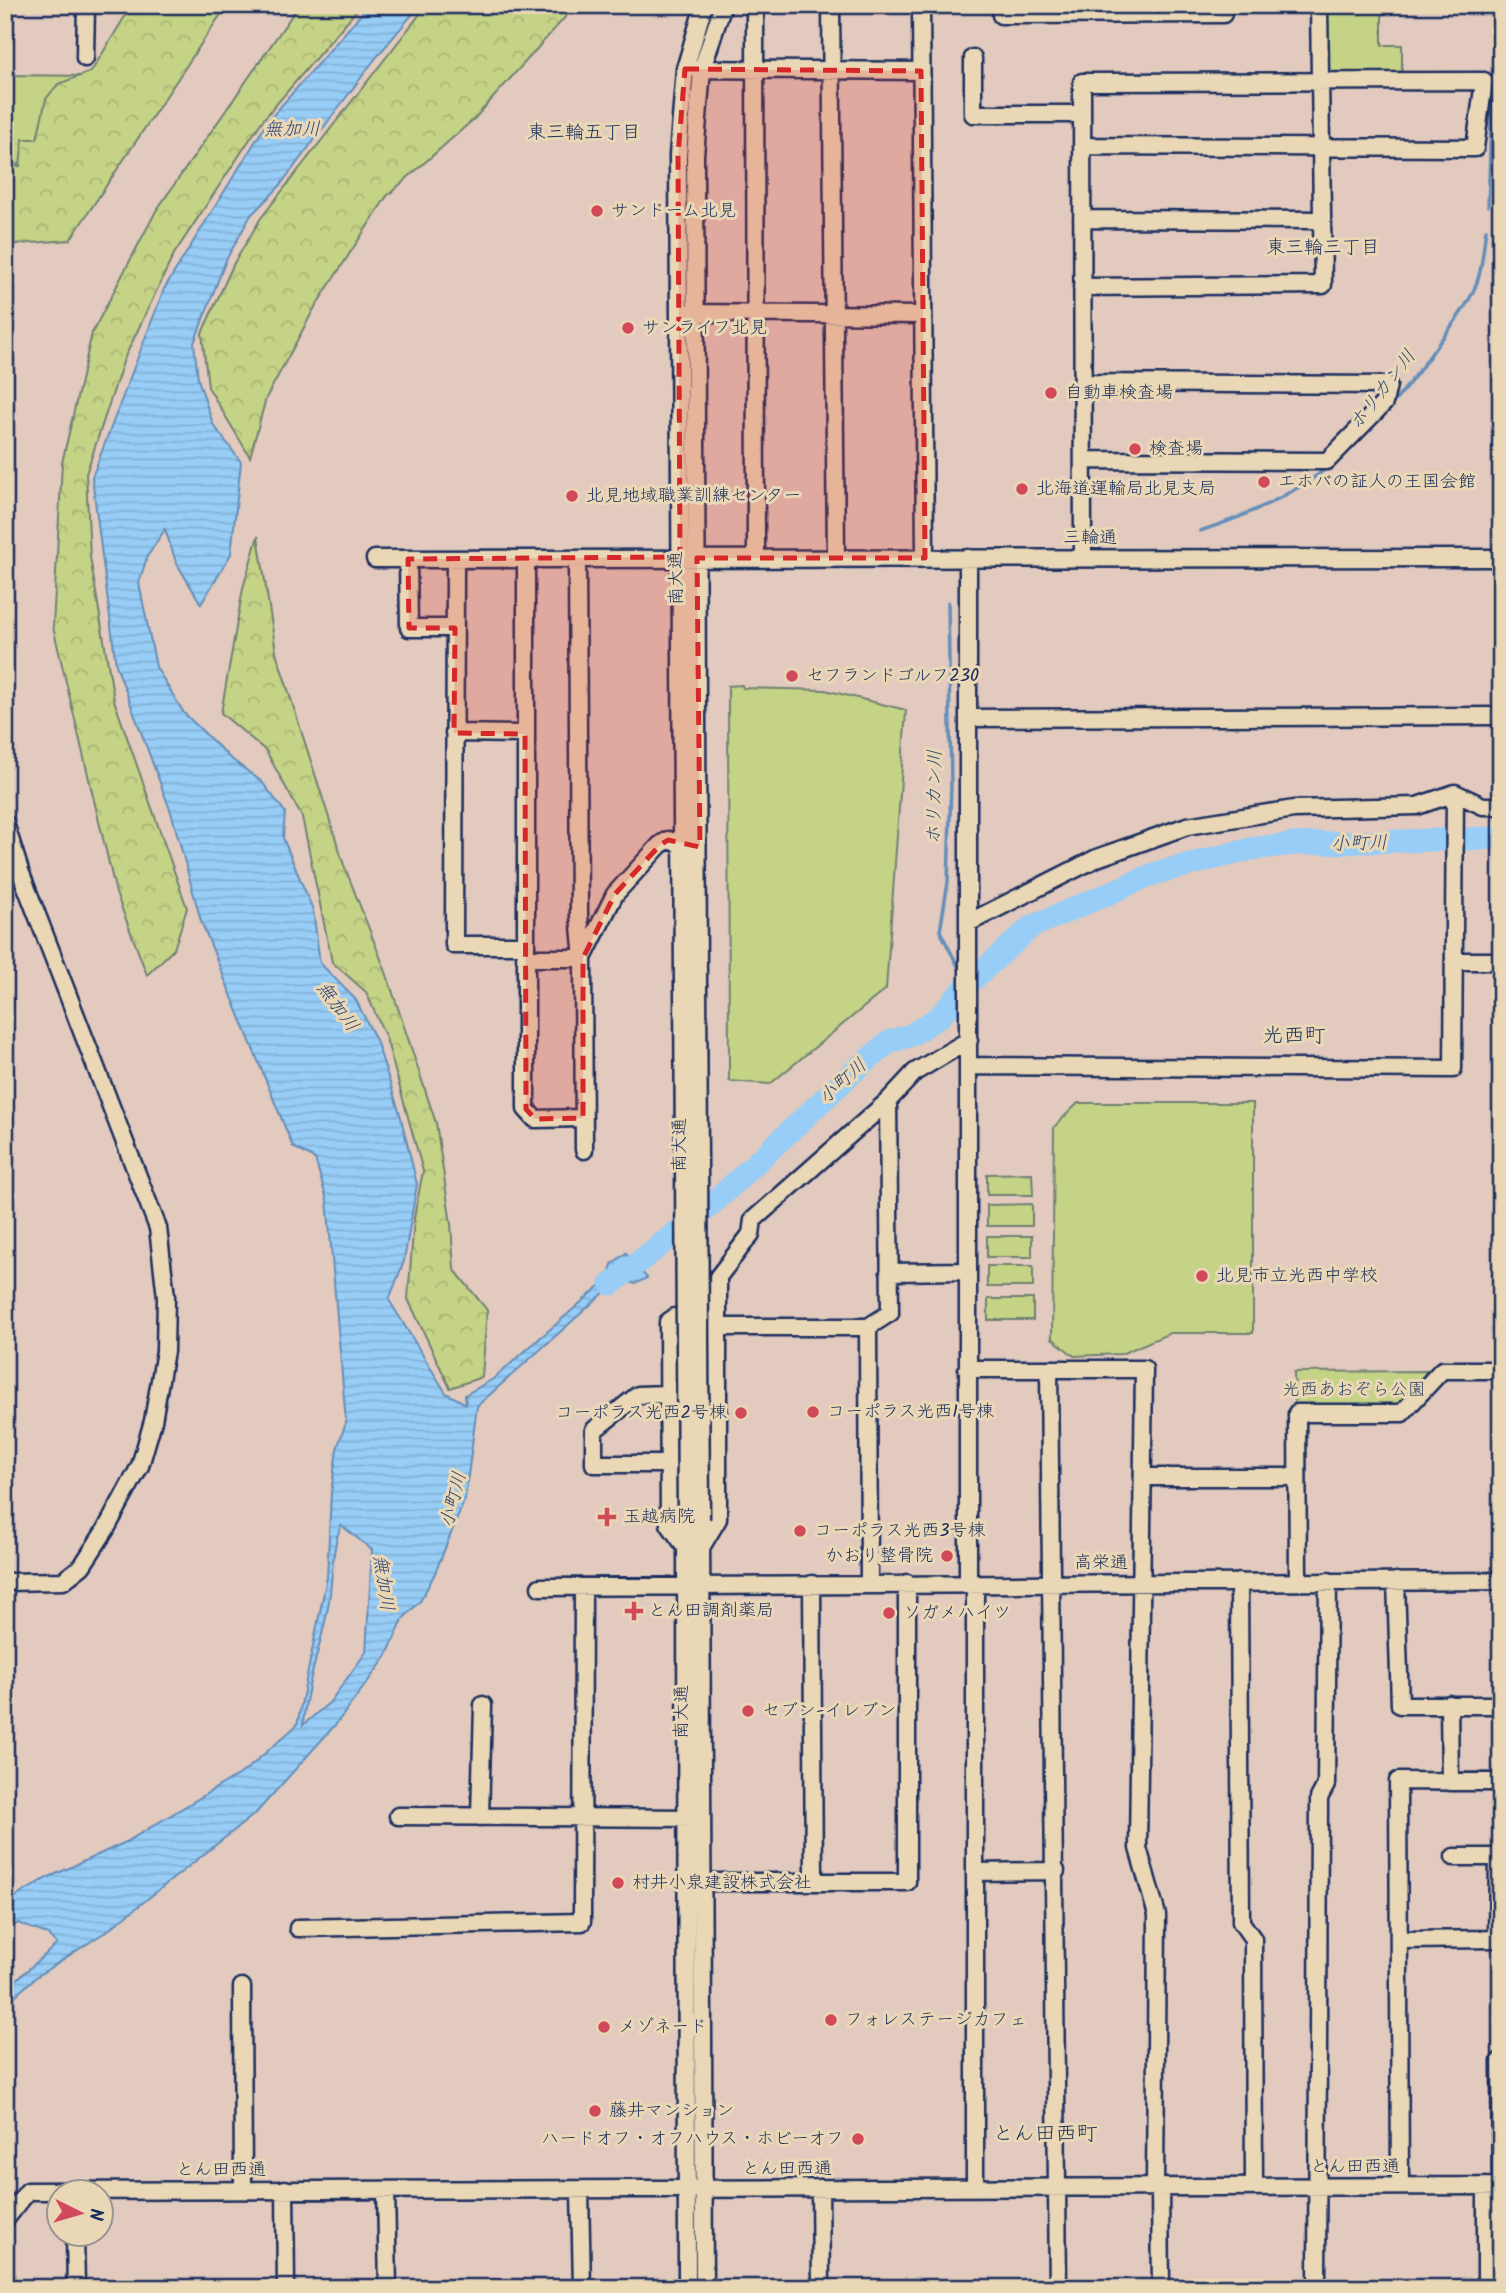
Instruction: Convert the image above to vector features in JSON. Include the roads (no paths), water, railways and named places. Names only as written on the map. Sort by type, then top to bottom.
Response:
[{"type":"street","points":[[85,58],[86,5]]},
{"type":"street","name":"南大通","points":[[704,5],[685,69],[678,155],[679,313],[688,557],[691,846],[695,2188],[704,2288]]},
{"type":"street","name":"南大通","points":[[688,557],[696,313],[695,155],[702,69],[723,5]]},
{"type":"street","points":[[755,5],[755,557]]},
{"type":"street","points":[[831,5],[836,557]]},
{"type":"street","points":[[920,5],[925,558]]},
{"type":"street","points":[[1001,5],[1001,15],[1015,15],[1223,14],[1223,5]]},
{"type":"street","points":[[1082,287],[1323,285],[1319,5]]},
{"type":"street","points":[[973,58],[973,114],[1082,114]]},
{"type":"street","points":[[685,69],[921,71]]},
{"type":"street","points":[[1082,146],[1475,148],[1484,81],[1082,82],[1082,114],[1082,146],[1082,383],[1083,557]]},
{"type":"street","points":[[1082,219],[1322,220]]},
{"type":"street","points":[[679,313],[832,312],[923,315]]},
{"type":"street","points":[[1082,383],[1388,385],[1384,403],[1327,461],[1083,460]]},
{"type":"street","points":[[968,558],[970,929],[967,1369],[975,1872],[975,2187]]},
{"type":"street","name":"三輪通","points":[[375,559],[1501,558]]},
{"type":"street","points":[[408,559],[409,628],[455,628]]},
{"type":"street","points":[[577,559],[579,915],[583,958],[584,1150]]},
{"type":"street","points":[[455,560],[454,945],[583,958]]},
{"type":"street","points":[[526,560],[526,1109],[535,1119],[583,1118]]},
{"type":"street","points":[[968,718],[1501,716]]},
{"type":"street","points":[[454,733],[525,734]]},
{"type":"street","points":[[970,929],[1097,858],[1187,826],[1294,809],[1417,806],[1454,801],[1501,806]]},
{"type":"street","points":[[968,1066],[1453,1069],[1454,801]]},
{"type":"street","points":[[5,823],[20,871],[158,1228],[166,1297],[165,1351],[153,1421],[139,1466],[106,1529],[82,1566],[63,1581],[5,1582]]},
{"type":"street","points":[[583,958],[615,894],[639,866],[668,840],[691,846]]},
{"type":"street","points":[[1454,961],[1501,961]]},
{"type":"street","points":[[888,1101],[890,1313],[868,1327],[718,1322],[675,1317],[668,1322],[669,1524],[694,1549],[718,1519],[718,1322],[718,1277],[751,1234],[753,1220],[888,1101],[915,1072],[969,1034]]},
{"type":"street","points":[[889,1272],[967,1271]]},
{"type":"street","points":[[868,1327],[869,1584]]},
{"type":"street","points":[[967,1369],[1144,1369],[1138,1848],[1157,1915],[1161,2288]]},
{"type":"street","points":[[1049,1370],[1058,2288]]},
{"type":"street","points":[[1298,1582],[1297,1413],[1402,1413],[1442,1370],[1501,1370]]},
{"type":"street","points":[[668,1394],[638,1395],[594,1430],[594,1464],[669,1464]]},
{"type":"street","points":[[1144,1477],[1297,1477]]},
{"type":"street","points":[[1317,2288],[1319,1798],[1326,1785],[1328,1581]]},
{"type":"street","points":[[1396,1581],[1400,1705],[1501,1705]]},
{"type":"street","name":"高栄通","points":[[540,1587],[1501,1581]]},
{"type":"street","points":[[1239,1582],[1241,1922],[1253,1939],[1254,2187]]},
{"type":"street","points":[[702,1882],[906,1882],[906,1583]]},
{"type":"street","points":[[812,1584],[814,1881]]},
{"type":"street","points":[[298,1928],[582,1923],[583,1587]]},
{"type":"street","points":[[1449,1704],[1450,1782]]},
{"type":"street","points":[[480,1817],[483,1705]]},
{"type":"street","points":[[1401,2186],[1398,1781],[1501,1782]]},
{"type":"street","points":[[398,1816],[693,1818]]},
{"type":"street","name":"南大通","points":[[687,2288],[695,2188],[702,1882],[693,1818]]},
{"type":"street","points":[[1400,1940],[1497,1939],[1499,1857],[1454,1857]]},
{"type":"street","points":[[975,1872],[1056,1871]]},
{"type":"street","points":[[242,1987],[243,2189]]},
{"type":"street","points":[[1486,2288],[1496,2186],[1500,2061]]},
{"type":"street","name":"とん田西通","points":[[116,2191],[1496,2186]]},
{"type":"street","points":[[820,2188],[821,2288]]},
{"type":"street","points":[[285,2189],[286,2288]]},
{"type":"street","points":[[386,2190],[388,2288]]},
{"type":"street","points":[[580,2190],[582,2288]]},
{"type":"street","name":"とん田西通","points":[[5,2220],[28,2191],[46,2191]]},
{"type":"street","points":[[75,2248],[76,2288]]},
{"type":"water","name":"無加川","points":[[369,5],[420,5],[375,59],[278,188],[251,215],[226,260],[194,343],[198,379],[213,424],[241,462],[231,554],[201,604],[176,562],[165,529],[147,557],[139,583],[156,667],[184,713],[230,758],[262,782],[285,812],[283,838],[313,910],[320,963],[356,1000],[376,1040],[400,1114],[417,1184],[404,1261],[389,1300],[446,1393],[466,1404],[465,1395],[493,1379],[608,1279],[612,1264],[626,1253],[647,1278],[635,1284],[625,1280],[615,1283],[477,1406],[465,1499],[435,1573],[421,1600],[403,1619],[386,1657],[336,1724],[256,1813],[107,1931],[36,1977],[5,2005],[5,1990],[57,1944],[47,1934],[18,1923],[5,1933],[5,1903],[47,1878],[126,1842],[246,1770],[297,1725],[327,1577],[331,1493],[337,1449],[346,1422],[327,1200],[315,1159],[293,1147],[201,921],[172,815],[116,665],[92,477],[164,289],[268,121]],"holes":[[[341,1525],[372,1550],[366,1652],[330,1702],[303,1725],[307,1695],[328,1607],[334,1555]]]},
{"type":"waterway","name":"ホリカン川","points":[[1488,206],[1492,97],[1501,63]]},
{"type":"waterway","name":"ホリカン川","points":[[1200,531],[1273,502],[1304,484],[1332,464],[1383,416],[1457,319],[1473,292],[1482,263],[1486,230]]},
{"type":"waterway","name":"ホリカン川","points":[[948,602],[951,784],[948,882],[940,931],[961,972]]},
{"type":"waterway","name":"小町川","points":[[611,1284],[711,1205],[852,1073],[889,1042],[911,1035],[939,1017],[968,984],[1031,927],[1156,873],[1251,849],[1294,844],[1501,838]]},
{"type":"place","name":"サンドーム北見","points":[[597,211]]},
{"type":"place","name":"サンライフ北見","points":[[628,328]]},
{"type":"place","name":"自動車検査場","points":[[1051,393]]},
{"type":"place","name":"検査場","points":[[1135,449]]},
{"type":"place","name":"エホバの証人の王国会館","points":[[1264,482]]},
{"type":"place","name":"北海道運輸局北見支局","points":[[1022,489]]},
{"type":"place","name":"北見地域職業訓練センター","points":[[572,496]]},
{"type":"place","name":"セフランドゴルフ230","points":[[792,676]]},
{"type":"place","name":"北見市立光西中学校","points":[[1202,1276]]},
{"type":"place","name":"コーポラス光西1号棟","points":[[813,1412]]},
{"type":"place","name":"コーポラス光西2号棟","points":[[741,1413]]},
{"type":"place","name":"玉越病院","points":[[607,1517]]},
{"type":"place","name":"コーポラス光西3号棟","points":[[800,1531]]},
{"type":"place","name":"かおり整骨院","points":[[947,1556]]},
{"type":"place","name":"とん田調剤薬局","points":[[634,1611]]},
{"type":"place","name":"ソガメハイツ","points":[[889,1613]]},
{"type":"place","name":"セブン-イレブン","points":[[748,1711]]},
{"type":"place","name":"村井小泉建設株式会社","points":[[618,1883]]},
{"type":"place","name":"フォレステージカフェ","points":[[831,2020]]},
{"type":"place","name":"メゾネード","points":[[604,2027]]},
{"type":"place","name":"藤井マンション","points":[[595,2111]]},
{"type":"place","name":"ハードオフ・オフハウス・ホビーオフ","points":[[858,2139]]},
{"type":"district","name":"東三輪五丁目","points":[[584,133]]},
{"type":"district","name":"東三輪三丁目","points":[[1323,248]]},
{"type":"district","name":"光西町","points":[[1294,1036]]},
{"type":"district","name":"とん田西町","points":[[1045,2134]]},
{"type":"park label","name":"光西あおぞら公園","points":[[1354,1390]]}]
